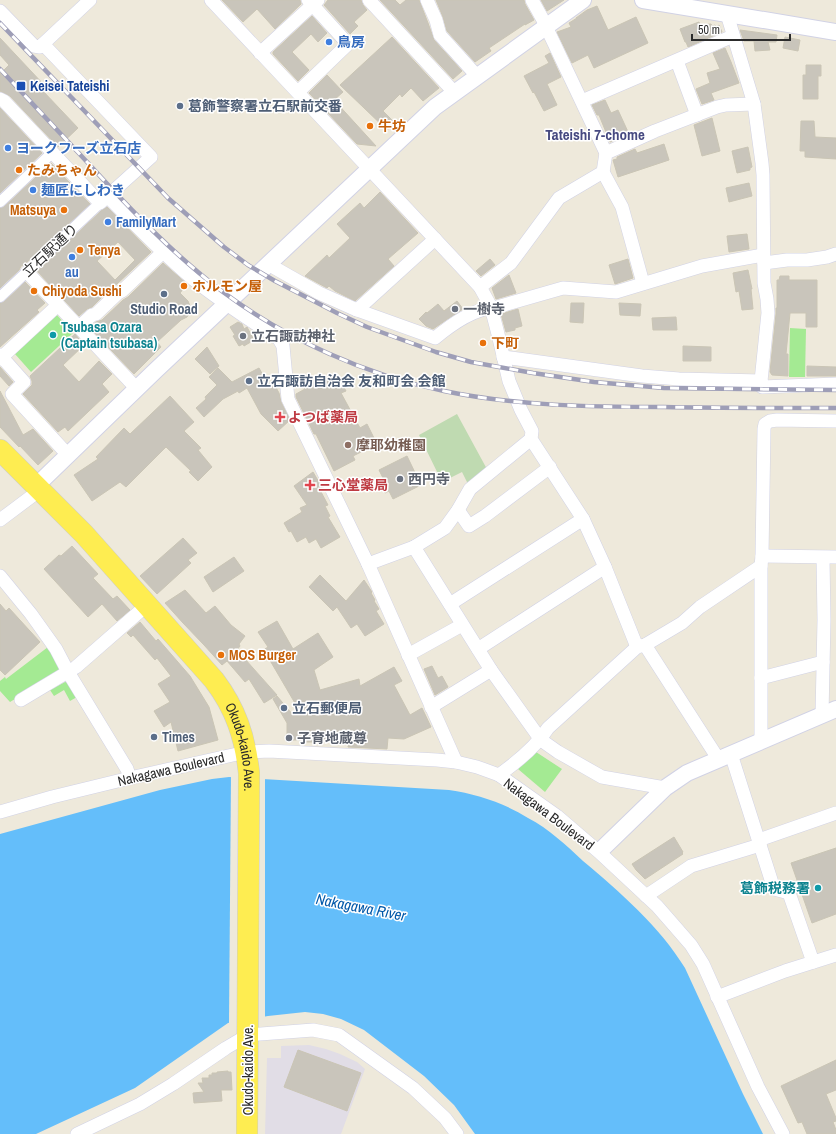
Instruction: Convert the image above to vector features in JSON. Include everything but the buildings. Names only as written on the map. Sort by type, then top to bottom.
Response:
[{"type":"main road","name":"Okudo-kaido Ave.","points":[[0,450],[84,534],[214,680],[221,689],[243,735],[249,773],[247,1134]]},
{"type":"street","points":[[0,11],[34,46],[40,47],[90,0]]},
{"type":"street","points":[[211,0],[480,287],[491,307],[509,381],[521,410],[532,431],[531,439],[550,466],[583,519],[641,646],[725,757],[760,842],[774,889],[789,893],[813,962]]},
{"type":"street","points":[[369,0],[454,92]]},
{"type":"street","points":[[426,0],[436,20],[440,35],[477,76]]},
{"type":"street","points":[[532,0],[606,153],[603,172],[622,207],[644,283]]},
{"type":"street","points":[[0,520],[38,488],[68,455],[435,106],[583,0]]},
{"type":"street","points":[[643,0],[836,32]]},
{"type":"street","points":[[260,53],[313,2],[348,44],[298,92]]},
{"type":"street","points":[[727,14],[754,104],[763,175],[764,283],[768,299],[768,313],[762,384]]},
{"type":"street","points":[[582,101],[733,36]]},
{"type":"street","points":[[43,44],[151,157],[104,199]]},
{"type":"street","points":[[677,61],[697,115]]},
{"type":"street","points":[[0,99],[4,101],[53,152],[193,279],[226,304],[279,338],[282,346],[288,399],[368,564],[456,762]]},
{"type":"street","points":[[606,153],[655,131],[717,107],[726,105],[754,104]]},
{"type":"street","points":[[0,202],[53,152]]},
{"type":"street","points":[[480,287],[511,263],[559,198],[603,172]]},
{"type":"street","name":"立石駅通り","points":[[0,297],[104,199]]},
{"type":"street","points":[[357,310],[435,239]]},
{"type":"street","points":[[79,327],[122,291],[163,252]]},
{"type":"street","points":[[268,264],[319,293],[357,310],[435,338],[452,324],[486,308],[497,307],[563,288],[616,292],[702,266],[764,259],[807,260],[836,254]]},
{"type":"street","points":[[27,272],[137,389]]},
{"type":"street","points":[[58,305],[1,357],[24,382],[12,394],[68,455]]},
{"type":"street","points":[[503,357],[642,376],[762,384],[836,384]]},
{"type":"street","points":[[761,742],[762,561],[765,424],[770,421],[777,420],[836,421]]},
{"type":"street","points":[[368,564],[414,546],[445,528],[458,510],[470,489],[531,439]]},
{"type":"street","points":[[458,510],[469,526],[550,466]]},
{"type":"street","points":[[450,604],[583,519]]},
{"type":"street","points":[[414,546],[491,670],[541,740],[558,752],[602,777],[665,788]]},
{"type":"street","points":[[499,776],[541,740],[548,728],[641,646],[682,623],[700,607],[762,561],[830,558],[824,620],[822,662],[829,712],[687,773],[665,788],[601,850]]},
{"type":"street","points":[[478,649],[605,568]]},
{"type":"street","points":[[0,576],[31,614],[56,649],[68,672],[127,769],[130,778]]},
{"type":"street","points":[[21,700],[76,667],[147,605]]},
{"type":"street","points":[[408,655],[462,625]]},
{"type":"street","points":[[761,678],[822,662]]},
{"type":"street","points":[[431,708],[491,670]]},
{"type":"street","name":"Nakagawa Boulevard","points":[[0,812],[52,797],[246,752],[269,751],[456,762],[477,767],[499,776],[557,816],[601,850],[672,922],[691,945],[703,964],[758,1087],[783,1134]]},
{"type":"street","points":[[646,896],[691,866],[836,813]]},
{"type":"street","points":[[717,997],[785,971],[836,955]]},
{"type":"street","points":[[77,1134],[140,1104],[248,1032],[307,1030],[339,1034],[413,1088],[445,1118],[457,1134]]},
{"type":"shaded area","points":[[309,1045],[340,1054],[357,1062],[365,1069],[341,1134],[265,1134],[267,1058],[281,1058],[281,1046]]},
{"type":"green space","points":[[57,315],[73,333],[31,372],[15,354]]},
{"type":"green space","points":[[790,328],[806,329],[805,377],[789,377]]},
{"type":"green space","points":[[457,414],[488,471],[468,484],[462,472],[442,482],[419,435]]},
{"type":"green space","points":[[48,647],[60,668],[59,672],[10,702],[0,691],[0,681],[5,677],[6,679]]},
{"type":"green space","points":[[65,682],[69,683],[77,697],[70,701],[64,690],[54,696],[50,690]]},
{"type":"green space","points":[[536,752],[562,769],[545,792],[518,769]]},
{"type":"water","name":"Nakagawa River","points":[[229,777],[449,790],[470,794],[500,804],[536,822],[564,843],[625,898],[664,938],[675,953],[685,968],[763,1134],[475,1134],[454,1105],[424,1076],[364,1030],[341,1019],[323,1014],[305,1012],[268,1016],[228,1023],[135,1088],[36,1134],[0,1134],[0,834],[160,790]]},
{"type":"pier","points":[[231,775],[265,777],[265,1018],[229,1024]]},
{"type":"railway","points":[[0,23],[168,198],[224,247],[248,265],[275,281],[367,327],[436,352],[471,362],[594,382],[664,388],[836,390]]},
{"type":"railway","points":[[0,69],[136,214],[187,263],[223,292],[248,309],[274,325],[329,354],[386,376],[415,384],[471,396],[526,403],[609,407],[836,408]]},
{"type":"place","name":"鳥房","points":[[329,42]]},
{"type":"place","name":"Keisei Tateishi","points":[[21,86]]},
{"type":"place","name":"葛飾警察署立石駅前交番","points":[[180,106]]},
{"type":"place","name":"牛坊","points":[[370,126]]},
{"type":"place","name":"ヨークフーズ立石店","points":[[8,148]]},
{"type":"place","name":"たみちゃん","points":[[19,170]]},
{"type":"place","name":"麺匠にしわき","points":[[33,190]]},
{"type":"place","name":"Matsuya","points":[[64,210]]},
{"type":"place","name":"FamilyMart","points":[[108,222]]},
{"type":"place","name":"Tenya","points":[[80,250]]},
{"type":"place","name":"au","points":[[72,257]]},
{"type":"place","name":"ホルモン屋","points":[[184,286]]},
{"type":"place","name":"Chiyoda Sushi","points":[[34,291]]},
{"type":"place","name":"Studio Road","points":[[164,294]]},
{"type":"place","name":"一樹寺","points":[[455,309]]},
{"type":"place","name":"Tsubasa Ozara (Captain tsubasa)","points":[[53,335]]},
{"type":"place","name":"立石諏訪神社","points":[[243,336]]},
{"type":"place","name":"下町","points":[[483,343]]},
{"type":"place","name":"立石諏訪自治会 友和町会 会館","points":[[249,381]]},
{"type":"place","name":"よつば薬局","points":[[280,417]]},
{"type":"place","name":"摩耶幼稚園","points":[[348,445]]},
{"type":"place","name":"西円寺","points":[[400,479]]},
{"type":"place","name":"三心堂薬局","points":[[310,485]]},
{"type":"place","name":"MOS Burger","points":[[221,655]]},
{"type":"place","name":"立石郵便局","points":[[284,708]]},
{"type":"place","name":"Times","points":[[154,737]]},
{"type":"place","name":"子育地蔵尊","points":[[289,738]]},
{"type":"place","name":"葛飾税務署","points":[[818,888]]},
{"type":"district","name":"Tateishi 7-chome","points":[[595,134]]}]
